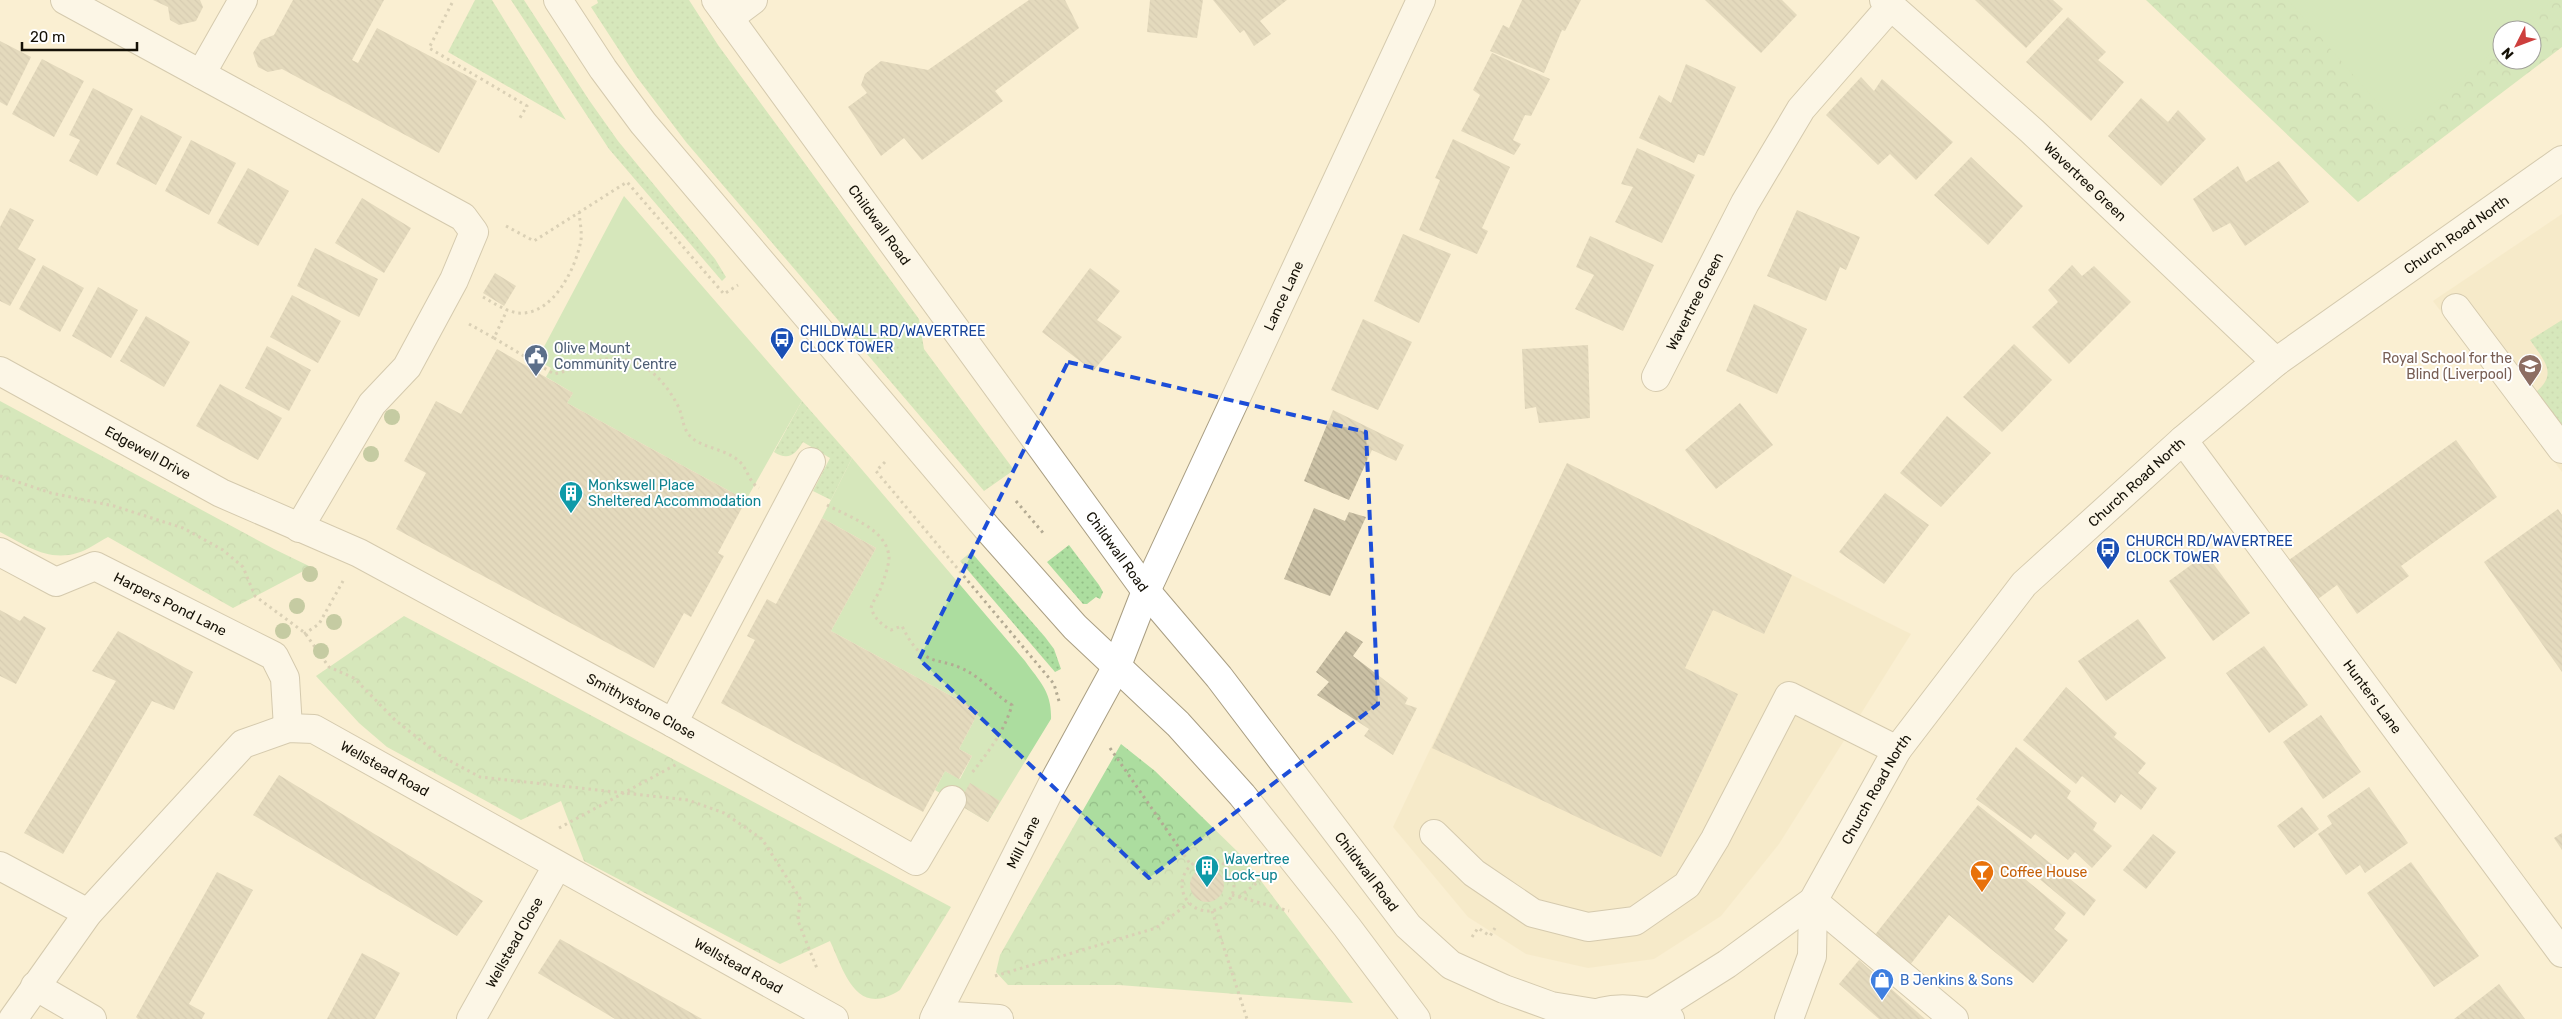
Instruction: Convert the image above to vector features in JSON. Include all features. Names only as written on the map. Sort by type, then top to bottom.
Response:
[{"type":"street","points":[[65,0],[463,217],[474,232],[454,280],[408,367],[372,404],[300,528]]},
{"type":"street","points":[[201,74],[243,0]]},
{"type":"street","points":[[558,0],[603,69],[643,123],[910,438],[1075,627],[1116,668],[1178,724],[1242,795],[1347,927],[1416,1019]]},
{"type":"street","points":[[722,9],[753,0]]},
{"type":"street","name":"Lance Lane","points":[[1116,668],[1146,591],[1421,0]]},
{"type":"street","name":"Wavertree Green","points":[[1656,377],[1745,203],[1801,109],[1887,3],[2032,131],[2276,362]]},
{"type":"street","name":"Childwall Road","points":[[722,9],[1146,591],[1219,678],[1408,926],[1451,965],[1504,989],[1550,1006],[1588,1016],[1624,1008],[1660,1016]]},
{"type":"street","name":"Church Road North","points":[[1660,1016],[1813,901],[1897,750],[2024,584],[2183,440],[2276,362],[2562,160]]},
{"type":"street","points":[[2456,308],[2562,448]]},
{"type":"street","name":"Edgewell Drive","points":[[0,371],[221,493],[300,528]]},
{"type":"street","name":"Hunters Lane","points":[[2183,440],[2562,954]]},
{"type":"street","points":[[673,723],[812,462]]},
{"type":"street","name":"Smithystone Close","points":[[300,528],[359,553],[673,723],[916,861],[952,800]]},
{"type":"street","name":"Harpers Pond Lane","points":[[0,552],[56,582],[95,566],[274,656]]},
{"type":"street","points":[[274,656],[285,678],[288,728]]},
{"type":"street","name":"Mill Lane","points":[[936,1017],[1071,750],[1116,668]]},
{"type":"street","points":[[1434,834],[1474,873],[1533,913],[1588,927],[1635,921],[1687,885],[1715,839],[1789,696],[1897,750]]},
{"type":"street","name":"Wellstead Road","points":[[13,1019],[88,913],[243,744],[288,728],[314,729],[834,1019]]},
{"type":"street","points":[[0,866],[88,913]]},
{"type":"street","name":"Wellstead Close","points":[[471,1019],[557,866]]},
{"type":"street","points":[[1813,901],[1954,1019]]},
{"type":"street","name":"Church Road North","points":[[1789,1019],[1812,956],[1813,901]]},
{"type":"street","points":[[35,986],[92,1019]]},
{"type":"street","points":[[936,1017],[999,1019]]},
{"type":"path","points":[[452,3],[429,48],[527,106],[518,121]]},
{"type":"path","points":[[474,232],[498,220],[534,242],[627,182],[724,294],[766,268]]},
{"type":"path","points":[[454,280],[507,310],[519,313],[530,311],[552,299],[573,269],[582,239],[579,213]]},
{"type":"path","points":[[440,306],[554,374],[574,370],[592,361],[615,357],[634,360],[653,373],[668,389],[680,409],[683,428],[693,439],[725,451],[741,462],[754,486]]},
{"type":"path","points":[[494,338],[507,310]]},
{"type":"path","points":[[910,438],[876,471],[1054,684],[1060,702]]},
{"type":"path","points":[[0,476],[51,493],[114,506],[183,528],[223,550],[244,568],[254,596],[304,633],[329,667],[354,678],[394,719],[439,755],[480,777],[582,789],[628,791],[688,800],[724,813],[762,839],[800,898],[798,921],[819,975]]},
{"type":"path","points":[[798,487],[880,534],[886,545],[889,559],[881,590],[875,595],[871,608],[874,616],[882,625],[891,630],[902,626],[910,643],[920,654],[960,667],[976,677],[997,696],[1012,705],[1007,722],[998,740],[952,800]]},
{"type":"path","points":[[1016,501],[1044,534]]},
{"type":"path","points":[[274,656],[319,624],[359,553]]},
{"type":"path","points":[[524,847],[713,746]]},
{"type":"path","points":[[1071,750],[1101,768],[1110,748],[1191,865]]},
{"type":"path","points":[[1207,858],[1224,863],[1230,870],[1234,887],[1232,895],[1221,908],[1212,911],[1196,908],[1189,903],[1184,896],[1182,879],[1191,865],[1207,858]]},
{"type":"path","points":[[1451,965],[1478,928],[1490,936],[1512,899]]},
{"type":"path","points":[[966,960],[993,976],[1156,928],[1189,903]]},
{"type":"path","points":[[1212,911],[1247,1019]]},
{"type":"highlighted area","points":[[1068,362],[1366,432],[1378,704],[1149,878],[919,659]]},
{"type":"shaded area","name":"Royal School for the Blind (Liverpool)","points":[[2562,214],[2562,472],[2433,301]]},
{"type":"shaded area","points":[[1567,463],[1911,634],[1779,844],[1721,916],[1654,959],[1588,968],[1526,954],[1468,917],[1393,827]]},
{"type":"green space","points":[[475,0],[492,0],[566,120],[448,52]]},
{"type":"green space","points":[[511,0],[524,0],[618,141],[715,259],[726,277],[722,281],[609,149]]},
{"type":"green space","points":[[597,0],[689,0],[718,45],[919,319],[924,349],[1014,470],[984,491],[686,142],[636,76],[591,7],[598,3]]},
{"type":"green space","points":[[2146,0],[2562,0],[2562,47],[2542,62],[2542,20],[2492,20],[2492,70],[2532,70],[2358,202]]},
{"type":"green space","points":[[2288,0],[2553,0],[2530,20],[2492,20],[2492,53],[2402,131]]},
{"type":"green space","points":[[624,196],[802,401],[746,500],[567,403],[573,393],[546,377],[551,368],[537,360]]},
{"type":"green space","points":[[2562,320],[2562,435],[2532,395],[2545,381],[2547,369],[2541,355],[2530,340]]},
{"type":"green space","points":[[0,401],[274,549],[311,567],[233,608],[108,537],[85,550],[66,555],[46,554],[18,542],[0,532]]},
{"type":"green space","points":[[802,401],[852,458],[831,500],[813,491],[830,458],[803,442],[791,455],[783,456],[774,452]]},
{"type":"green space","points":[[852,458],[1025,661],[1047,694],[1051,719],[988,822],[935,790],[945,771],[960,779],[972,756],[959,749],[979,711],[831,631],[876,548],[822,518]]},
{"type":"green space","points":[[1069,545],[1099,585],[1103,592],[1100,599],[1096,597],[1087,604],[1083,604],[1047,562]]},
{"type":"green space","points":[[971,552],[1045,637],[1054,649],[1061,669],[1055,672],[960,561]]},
{"type":"green space","points":[[404,616],[951,907],[900,990],[885,997],[872,999],[862,995],[854,988],[847,977],[830,941],[780,964],[584,861],[561,801],[521,820],[387,747],[359,723],[316,676]]},
{"type":"green space","points":[[1121,744],[1155,771],[1243,857],[1353,1003],[1119,985],[1008,985],[996,972],[1000,955]]},
{"type":"building","points":[[153,0],[200,0],[203,7],[196,21],[179,25],[170,20],[168,7]]},
{"type":"building","points":[[293,0],[384,0],[352,60],[358,63],[377,28],[477,81],[439,153],[282,69],[268,72],[258,67],[253,53],[261,40],[274,35]]},
{"type":"building","points":[[1029,0],[1065,0],[1079,28],[995,91],[1003,101],[922,160],[904,138],[881,156],[848,107],[867,93],[861,85],[865,74],[881,61],[928,70]]},
{"type":"building","points":[[1150,0],[1203,0],[1197,38],[1147,32]]},
{"type":"building","points":[[1213,0],[1287,0],[1260,21],[1271,34],[1254,46],[1244,30],[1240,33]]},
{"type":"building","points":[[1522,0],[1581,0],[1565,31],[1562,30],[1544,73],[1490,51],[1503,25],[1509,28]]},
{"type":"building","points":[[1705,0],[1782,0],[1797,15],[1761,53]]},
{"type":"building","points":[[1975,0],[2053,0],[2063,9],[2026,48]]},
{"type":"building","points":[[2068,17],[2106,52],[2098,60],[2124,82],[2091,121],[2026,62]]},
{"type":"building","points":[[0,41],[31,57],[7,106],[0,102]]},
{"type":"building","points":[[1492,53],[1550,79],[1531,116],[1525,115],[1513,140],[1521,144],[1514,155],[1461,131],[1480,95],[1473,90]]},
{"type":"building","points":[[42,59],[84,81],[54,137],[12,114]]},
{"type":"building","points":[[1686,64],[1736,87],[1704,156],[1698,154],[1694,163],[1639,138],[1659,95],[1671,103]]},
{"type":"building","points":[[1861,77],[1874,91],[1882,79],[1953,142],[1916,180],[1890,154],[1878,165],[1826,115]]},
{"type":"building","points":[[93,88],[133,109],[97,176],[69,161],[80,140],[69,135]]},
{"type":"building","points":[[2141,98],[2168,122],[2178,110],[2206,139],[2161,186],[2108,136]]},
{"type":"building","points":[[141,115],[182,137],[156,185],[116,164]]},
{"type":"building","points":[[1453,139],[1510,167],[1482,228],[1488,231],[1477,254],[1419,230],[1440,180],[1435,178]]},
{"type":"building","points":[[191,140],[236,163],[209,215],[165,191]]},
{"type":"building","points":[[1637,148],[1695,175],[1662,243],[1615,222],[1633,187],[1621,184]]},
{"type":"building","points":[[1971,157],[2023,206],[1988,245],[1934,195]]},
{"type":"building","points":[[2279,161],[2309,202],[2245,246],[2230,223],[2213,232],[2193,199],[2238,166],[2246,182]]},
{"type":"building","points":[[248,168],[289,191],[258,246],[217,223]]},
{"type":"building","points":[[362,198],[411,228],[384,273],[335,243]]},
{"type":"building","points":[[10,208],[34,220],[18,249],[36,259],[10,306],[0,301],[0,227]]},
{"type":"building","points":[[1797,210],[1860,237],[1846,270],[1840,267],[1826,301],[1767,276]]},
{"type":"building","points":[[1403,234],[1451,254],[1419,323],[1374,301]]},
{"type":"building","points":[[1590,236],[1654,265],[1623,331],[1575,309],[1594,275],[1576,267]]},
{"type":"building","points":[[315,248],[378,279],[359,317],[297,286]]},
{"type":"building","points":[[43,265],[84,288],[60,332],[19,309]]},
{"type":"building","points":[[2072,265],[2082,276],[2094,266],[2131,302],[2069,364],[2032,327],[2058,302],[2048,290]]},
{"type":"building","points":[[1090,268],[1120,291],[1097,320],[1122,337],[1093,371],[1042,332]]},
{"type":"building","points":[[495,273],[516,286],[504,306],[483,293]]},
{"type":"building","points":[[98,287],[138,310],[111,358],[72,336]]},
{"type":"building","points":[[292,295],[341,321],[318,363],[270,337]]},
{"type":"building","points":[[1754,304],[1807,329],[1777,394],[1726,371]]},
{"type":"building","points":[[146,316],[190,342],[164,387],[120,361]]},
{"type":"building","points":[[1363,319],[1412,342],[1378,410],[1331,390]]},
{"type":"building","points":[[2014,344],[2052,380],[2002,432],[1963,397]]},
{"type":"building","points":[[1588,345],[1590,418],[1539,423],[1536,407],[1525,409],[1522,349]]},
{"type":"building","points":[[267,346],[311,370],[289,411],[245,388]]},
{"type":"building","name":"Monkswell Place Sheltered Accommodation","points":[[497,349],[573,393],[567,403],[746,500],[718,553],[724,556],[691,617],[684,613],[654,668],[396,529],[426,473],[404,461],[436,401],[461,414]]},
{"type":"building","points":[[220,384],[282,418],[258,460],[196,426]]},
{"type":"building","points":[[1740,403],[1773,445],[1716,489],[1685,450]]},
{"type":"building","points":[[1333,410],[1404,445],[1396,461],[1372,450],[1349,500],[1304,481]]},
{"type":"building","points":[[1947,416],[1991,453],[1941,507],[1900,473]]},
{"type":"building","points":[[2456,440],[2497,497],[2401,566],[2409,576],[2357,614],[2337,585],[2318,599],[2289,560]]},
{"type":"building","points":[[1567,463],[1792,575],[1764,634],[1713,610],[1685,668],[1738,694],[1661,857],[1432,748]]},
{"type":"building","points":[[1885,493],[1929,525],[1884,584],[1839,552]]},
{"type":"building","points":[[1314,508],[1345,521],[1349,512],[1366,517],[1330,596],[1284,579]]},
{"type":"building","points":[[2558,509],[2562,515],[2562,672],[2484,562]]},
{"type":"building","points":[[822,518],[876,548],[831,631],[979,711],[959,749],[972,756],[959,779],[945,771],[923,812],[721,703],[755,640],[747,636],[767,599],[776,604]]},
{"type":"building","points":[[2206,554],[2250,613],[2213,641],[2169,581]]},
{"type":"building","points":[[0,610],[20,621],[24,616],[46,628],[16,684],[0,676]]},
{"type":"building","points":[[2138,619],[2166,658],[2106,701],[2078,661]]},
{"type":"building","points":[[118,631],[193,672],[174,710],[152,701],[63,854],[24,833],[116,681],[92,671]]},
{"type":"building","points":[[1346,631],[1363,642],[1353,656],[1408,698],[1405,704],[1417,708],[1393,755],[1364,736],[1369,729],[1317,695],[1329,682],[1316,672]]},
{"type":"building","points":[[2264,646],[2308,705],[2269,733],[2226,673]]},
{"type":"building","points":[[2066,687],[2117,733],[2114,737],[2146,763],[2138,773],[2157,788],[2141,810],[2121,794],[2115,803],[2082,776],[2076,784],[2023,740]]},
{"type":"building","points":[[2321,715],[2361,772],[2323,799],[2283,742]]},
{"type":"building","points":[[2016,747],[2071,791],[2067,798],[2097,823],[2093,830],[2112,846],[2092,868],[2075,852],[2068,860],[2035,834],[2031,839],[1976,799]]},
{"type":"building","points":[[279,775],[483,901],[457,936],[253,815]]},
{"type":"building","points":[[970,783],[1000,801],[988,822],[958,804]]},
{"type":"building","points":[[2369,787],[2408,843],[2365,873],[2360,865],[2346,875],[2318,834],[2332,824],[2327,816]]},
{"type":"building","name":"Coffee House","points":[[1978,805],[2096,900],[2084,916],[2031,872],[2025,879],[2066,913],[2054,929],[2068,940],[2033,983],[1949,915],[1910,965],[1874,936]]},
{"type":"building","points":[[2302,807],[2319,829],[2294,848],[2277,826]]},
{"type":"building","points":[[2562,833],[2562,850],[2554,838]]},
{"type":"building","points":[[2153,834],[2176,852],[2146,889],[2123,870]]},
{"type":"building","points":[[2411,862],[2479,956],[2434,987],[2367,893]]},
{"type":"building","name":"Wavertree Lock-up","points":[[1207,868],[1219,873],[1224,885],[1219,897],[1207,902],[1195,897],[1190,885],[1195,873]]},
{"type":"building","points":[[217,872],[253,890],[189,1004],[205,1013],[202,1019],[138,1019],[136,1017]]},
{"type":"building","points":[[560,939],[702,1019],[615,1019],[538,973]]},
{"type":"building","points":[[362,953],[400,973],[375,1019],[327,1019]]},
{"type":"building","name":"B Jenkins & Sons","points":[[1859,960],[1925,1019],[1879,1019],[1839,984]]},
{"type":"building","points":[[2499,984],[2525,1019],[2454,1019]]},
{"type":"place","name":"CHILDWALL RD/WAVERTREE CLOCK TOWER","points":[[782,360]]},
{"type":"place","name":"Olive Mount Community Centre","points":[[536,377]]},
{"type":"place","name":"Royal School for the Blind (Liverpool)","points":[[2530,387]]},
{"type":"place","name":"Monkswell Place Sheltered Accommodation","points":[[571,514]]},
{"type":"place","name":"CHURCH RD/WAVERTREE CLOCK TOWER","points":[[2108,570]]},
{"type":"place","name":"Wavertree Lock-up","points":[[1207,888]]},
{"type":"place","name":"Coffee House","points":[[1982,893]]},
{"type":"place","name":"B Jenkins & Sons","points":[[1882,1001]]}]
